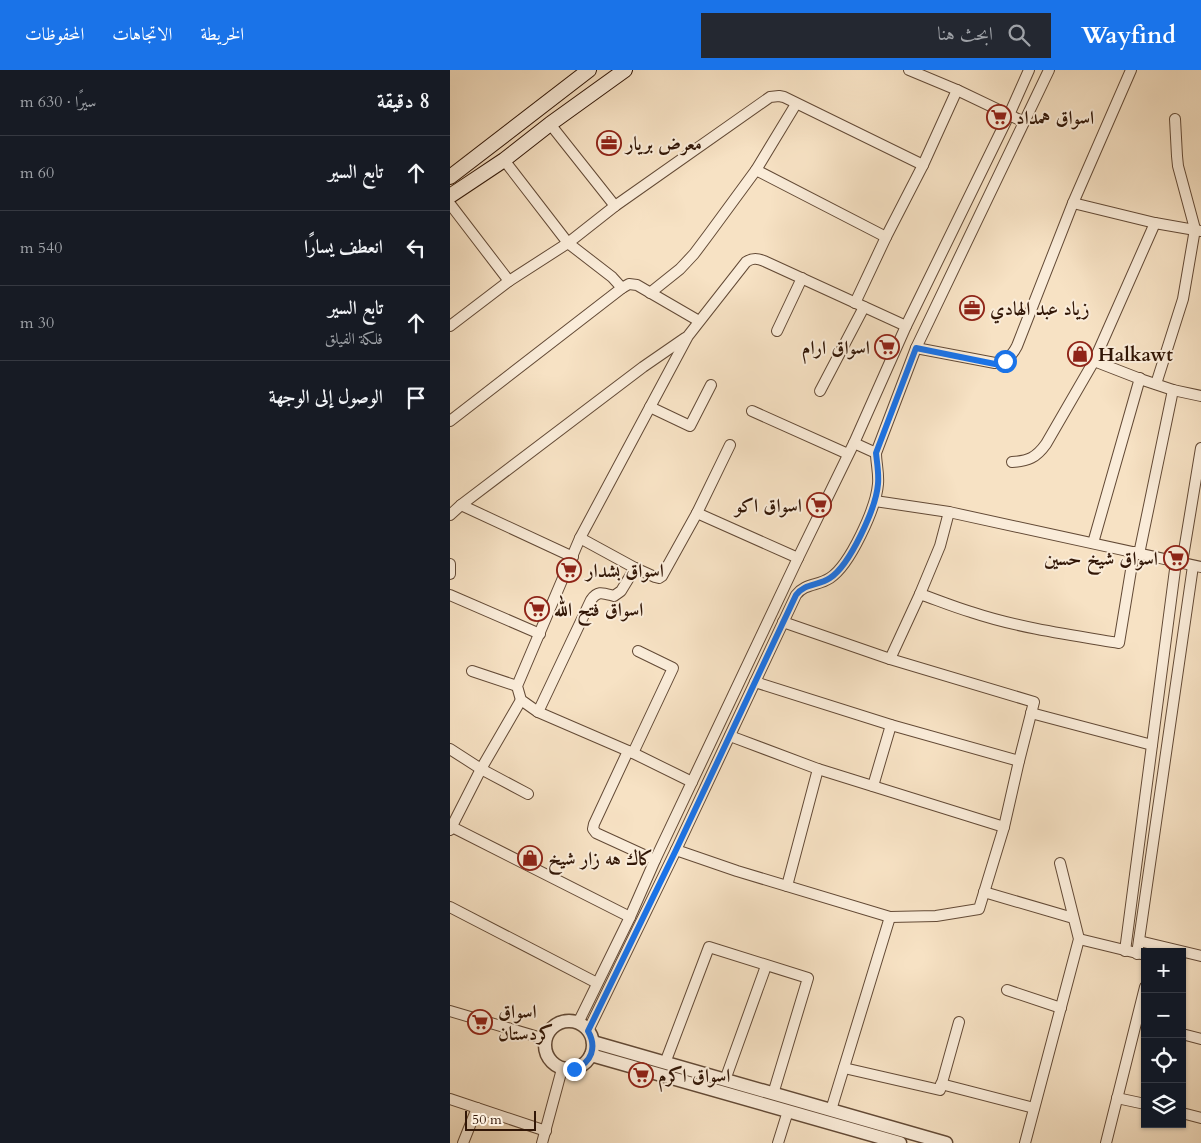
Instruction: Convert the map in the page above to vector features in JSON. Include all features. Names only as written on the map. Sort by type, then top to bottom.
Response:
[{"type":"main road","points":[[450,177],[589,70]]},
{"type":"main road","points":[[450,196],[504,160],[625,70]]},
{"type":"street","points":[[909,70],[958,90],[1024,122]]},
{"type":"street","points":[[900,1143],[788,1111],[588,1038],[572,1021],[561,1022],[551,1029],[545,1039],[545,1050],[549,1060],[557,1067],[574,1069],[588,1060],[588,1038],[598,983],[788,578],[854,443],[906,326],[1029,70]]},
{"type":"street","points":[[588,1038],[796,595],[805,587],[829,579],[839,570],[847,560],[866,524],[875,501],[878,485],[876,453],[916,348],[1048,70]]},
{"type":"street","points":[[916,348],[995,364],[1005,361],[1013,355],[1073,202],[1131,70]]},
{"type":"street","points":[[820,391],[860,305],[886,237],[923,165],[958,90]]},
{"type":"street","points":[[450,326],[508,281],[568,243],[614,206],[770,97],[779,96],[923,165]]},
{"type":"street","points":[[650,293],[680,269],[694,254],[756,170],[796,104]]},
{"type":"street","points":[[1156,384],[1183,298],[1198,230],[1178,166],[1175,119]]},
{"type":"street","points":[[550,124],[614,206]]},
{"type":"street","points":[[504,160],[568,243],[612,276],[622,288]]},
{"type":"street","points":[[756,170],[886,237]]},
{"type":"street","points":[[1073,202],[1156,223],[1198,230]]},
{"type":"street","points":[[450,204],[508,281]]},
{"type":"street","points":[[1012,462],[1024,461],[1040,453],[1052,434],[1094,361],[1156,223]]},
{"type":"street","points":[[692,782],[630,752],[538,712],[521,700],[517,686],[580,538],[688,336],[746,262],[752,259],[764,261],[906,326]]},
{"type":"street","points":[[778,331],[802,278]]},
{"type":"street","points":[[450,421],[629,284],[638,285],[699,321]]},
{"type":"street","points":[[450,515],[643,367],[688,336]]},
{"type":"street","points":[[1094,361],[1173,390],[1201,396]]},
{"type":"street","points":[[1093,543],[1140,378]]},
{"type":"street","points":[[650,407],[690,426],[711,385]]},
{"type":"street","points":[[920,594],[1002,621],[1065,635],[1119,643],[1173,390]]},
{"type":"street","points":[[752,411],[848,454]]},
{"type":"street","points":[[854,443],[876,453]]},
{"type":"street","points":[[580,538],[635,568],[659,578],[662,576],[697,513],[730,445]]},
{"type":"street","points":[[1125,951],[1152,744],[1179,562],[1201,448]]},
{"type":"street","points":[[875,501],[949,512],[1197,566],[1138,941],[1141,954],[1079,940]]},
{"type":"street","points":[[461,505],[573,557]]},
{"type":"street","points":[[890,659],[940,546],[949,512]]},
{"type":"street","points":[[697,513],[798,558]]},
{"type":"street","points":[[450,564],[450,574]]},
{"type":"street","points":[[538,712],[595,594],[600,593],[614,596],[621,591],[635,568]]},
{"type":"street","points":[[788,578],[805,587]]},
{"type":"street","points":[[450,595],[540,634]]},
{"type":"street","points":[[676,850],[890,917],[936,916],[979,909],[1004,827],[1034,702],[890,659],[784,622]]},
{"type":"street","points":[[638,651],[673,668],[593,829],[596,833],[655,860]]},
{"type":"street","points":[[472,671],[517,686]]},
{"type":"street","points":[[755,682],[891,725],[1019,761]]},
{"type":"street","points":[[521,700],[481,769],[451,828],[630,917]]},
{"type":"street","points":[[1031,713],[1152,744]]},
{"type":"street","points":[[872,786],[891,725]]},
{"type":"street","points":[[730,736],[818,769],[1004,827]]},
{"type":"street","points":[[450,749],[481,769],[528,794]]},
{"type":"street","points":[[787,886],[818,769]]},
{"type":"street","points":[[1025,1143],[1079,940],[1060,862]]},
{"type":"street","points":[[984,892],[1073,918]]},
{"type":"street","points":[[450,907],[598,983]]},
{"type":"street","points":[[831,1110],[890,917]]},
{"type":"street","points":[[1138,941],[1154,948]]},
{"type":"street","points":[[665,1063],[709,947],[808,978],[772,1094]]},
{"type":"street","points":[[1186,953],[1201,956]]},
{"type":"street","points":[[725,1080],[766,966]]},
{"type":"street","points":[[1007,990],[1061,1008]]},
{"type":"street","points":[[1106,1143],[1117,1098],[1140,1024],[1144,993]]},
{"type":"street","points":[[450,1011],[545,1039]]},
{"type":"street","points":[[844,1068],[940,1090],[959,1022]]},
{"type":"street","points":[[1186,1035],[1201,1039]]},
{"type":"street","points":[[588,1038],[665,1063],[946,1143]]},
{"type":"street","points":[[542,1143],[562,1069]]},
{"type":"street","points":[[941,1084],[1034,1108]]},
{"type":"street","points":[[1117,1098],[1141,1103]]},
{"type":"street","points":[[450,1099],[546,1131]]},
{"type":"street","points":[[463,1143],[477,1108]]},
{"type":"street","points":[[778,1143],[788,1111]]},
{"type":"street","points":[[1186,1114],[1201,1118]]},
{"type":"place","name":"اسواق همداد","points":[[999,117]]},
{"type":"place","name":"معرض بريار","points":[[609,143]]},
{"type":"place","name":"زياد عبد الهادي","points":[[972,308]]},
{"type":"place","name":"اسواق ارام","points":[[887,347]]},
{"type":"place","name":"Halkawt","points":[[1080,354]]},
{"type":"place","name":"اسواق اكو","points":[[819,505]]},
{"type":"place","name":"اسواق شيخ حسين","points":[[1176,558]]},
{"type":"place","name":"اسواق بشدار","points":[[569,570]]},
{"type":"place","name":"اسواق فتح الله","points":[[537,609]]},
{"type":"place","name":"كاك هه زار شيخ","points":[[530,858]]},
{"type":"place","name":"اسواق كردستان","points":[[480,1022]]},
{"type":"place","name":"اسواق اكرم","points":[[641,1075]]},
{"type":"route","points":[[574,1069],[584,1064],[591,1055],[593,1042],[588,1031],[796,595],[805,587],[829,579],[839,570],[847,560],[866,524],[875,501],[878,485],[876,453],[916,348],[995,364],[1005,361]]}]
